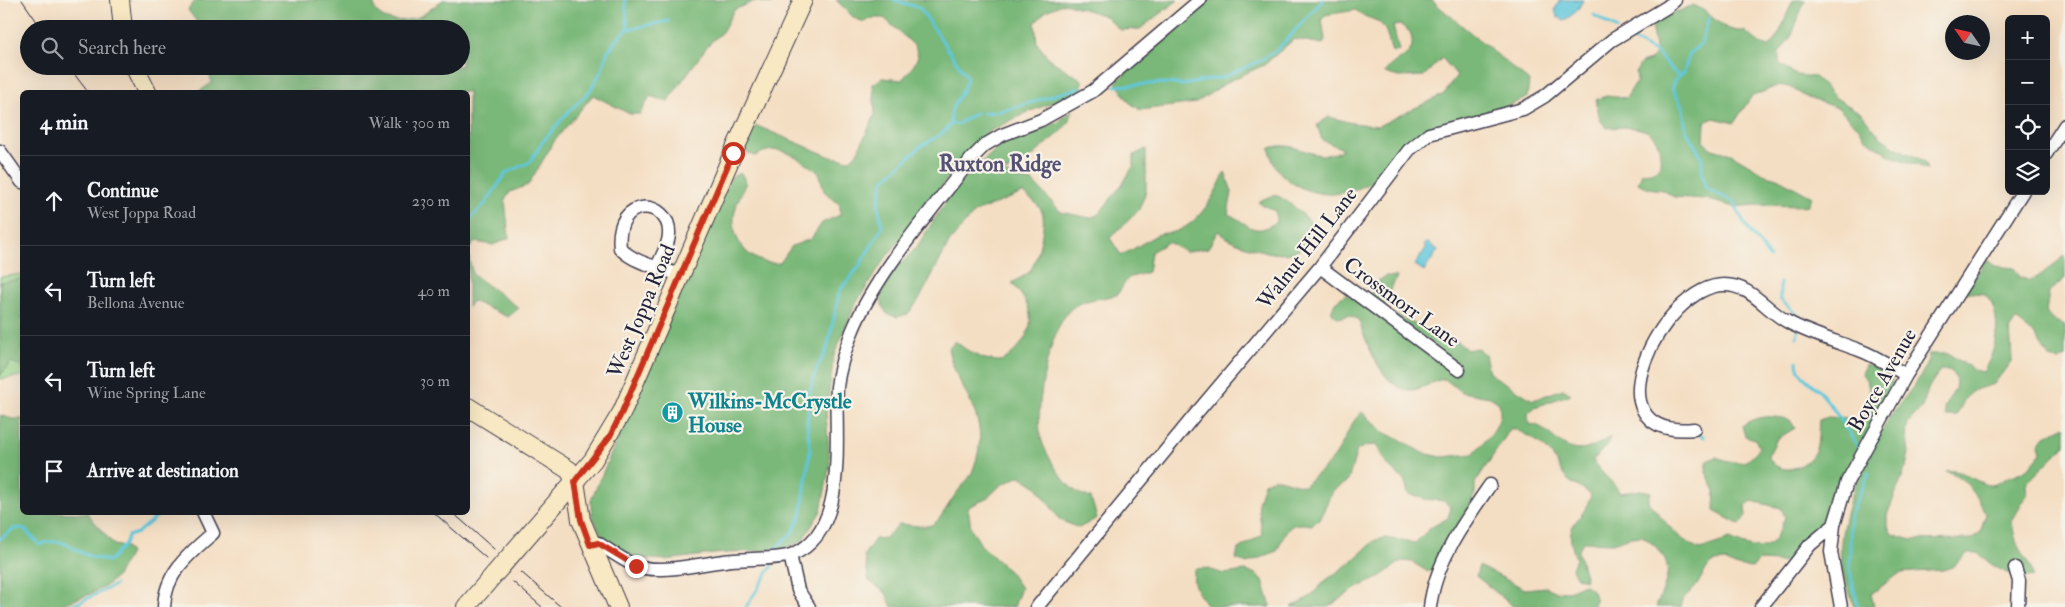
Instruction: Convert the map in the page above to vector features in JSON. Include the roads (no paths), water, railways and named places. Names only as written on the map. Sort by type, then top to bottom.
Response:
[{"type":"street","points":[[120,0],[122,20]]},
{"type":"street","name":"West Joppa Road","points":[[466,607],[575,481],[610,436],[763,84],[803,0]]},
{"type":"street","points":[[590,545],[598,543],[636,566],[664,569],[734,559],[790,555],[809,545],[822,526],[829,510],[834,490],[838,386],[841,364],[852,332],[866,303],[917,229],[972,158],[985,145],[1002,135],[1055,113],[1093,92],[1200,0]]},
{"type":"street","name":"Walnut Hill Lane","points":[[1037,607],[1194,416],[1320,267],[1409,150],[1429,134],[1471,122],[1508,115],[1523,109],[1544,96],[1612,40],[1667,7],[1674,0]]},
{"type":"street","points":[[138,75],[146,90]]},
{"type":"street","points":[[2049,150],[2065,125]]},
{"type":"street","points":[[0,151],[5,167],[20,180]]},
{"type":"street","name":"Boyce Avenue","points":[[1841,607],[1831,552],[1834,525],[1847,482],[1906,375],[2019,195]]},
{"type":"street","points":[[657,267],[670,233],[666,220],[657,210],[643,206],[631,210],[621,224],[620,248],[627,256],[657,267],[680,275]]},
{"type":"street","name":"Crossmorr Lane","points":[[1320,267],[1459,370]]},
{"type":"street","points":[[1694,429],[1668,429],[1648,418],[1639,398],[1640,369],[1656,337],[1685,301],[1706,288],[1724,285],[1733,286],[1757,297],[1787,322],[1859,350],[1906,375]]},
{"type":"street","points":[[470,408],[569,470],[575,481],[581,520],[590,545],[618,607]]},
{"type":"street","points":[[1430,607],[1431,594],[1450,548],[1490,485]]},
{"type":"street","points":[[164,607],[166,587],[176,568],[213,533],[204,515]]},
{"type":"street","points":[[1761,607],[1810,545],[1834,525]]},
{"type":"street","points":[[790,555],[798,590],[809,607]]},
{"type":"street","points":[[2015,568],[2019,581],[2018,607]]},
{"type":"water","points":[[1560,0],[1583,0],[1577,11],[1565,20],[1557,17],[1555,9]]},
{"type":"water","points":[[1427,242],[1438,250],[1424,271],[1415,265],[1426,248],[1424,246]]},
{"type":"waterway","points":[[625,0],[628,29]]},
{"type":"waterway","points":[[894,0],[920,8],[967,77],[963,90],[952,110],[951,124]]},
{"type":"waterway","points":[[1115,86],[1167,83],[1182,85],[1224,77],[1261,60],[1277,50],[1323,0]]},
{"type":"waterway","points":[[1594,15],[1617,29]]},
{"type":"waterway","points":[[1709,18],[1701,44],[1689,54],[1684,72],[1674,81],[1672,88],[1683,108],[1686,130],[1702,158],[1702,174],[1706,188],[1734,202],[1745,225],[1770,258]]},
{"type":"waterway","points":[[470,219],[485,204],[506,173],[530,162],[541,144],[567,113],[589,92],[602,70],[608,51],[618,38],[628,29],[669,21]]},
{"type":"waterway","points":[[1631,39],[1657,53],[1678,76]]},
{"type":"waterway","points":[[983,113],[1019,106],[1080,88]]},
{"type":"waterway","points":[[775,549],[792,533],[801,516],[810,451],[807,423],[810,391],[817,368],[827,349],[840,290],[859,267],[882,227],[878,205],[883,181],[920,147],[943,133],[951,124],[958,124],[976,113]]},
{"type":"waterway","points":[[1780,283],[1780,299],[1799,317],[1798,323]]},
{"type":"waterway","points":[[1797,337],[1798,330]]},
{"type":"waterway","points":[[1797,361],[1799,371],[1836,412],[1859,448]]},
{"type":"waterway","points":[[1696,431],[1704,437]]},
{"type":"waterway","points":[[1858,607],[1850,571],[1850,516],[1869,473]]},
{"type":"waterway","points":[[0,539],[13,529],[23,528],[40,545],[54,541],[60,542],[89,556],[109,561],[125,544],[128,536],[137,533],[158,515]]},
{"type":"waterway","points":[[746,607],[772,566]]},
{"type":"waterway","points":[[65,607],[78,603],[115,585]]},
{"type":"tram line","points":[[22,0],[36,20]]},
{"type":"tram line","points":[[75,75],[86,90]]},
{"type":"tram line","points":[[436,515],[486,558]]},
{"type":"tram line","points":[[455,515],[494,549]]},
{"type":"tram line","points":[[521,572],[561,607]]},
{"type":"tram line","points":[[513,582],[542,607]]},
{"type":"place","name":"Wilkins-McCrystle House","points":[[672,413]]},
{"type":"district","name":"Ruxton Ridge","points":[[1000,163]]}]
